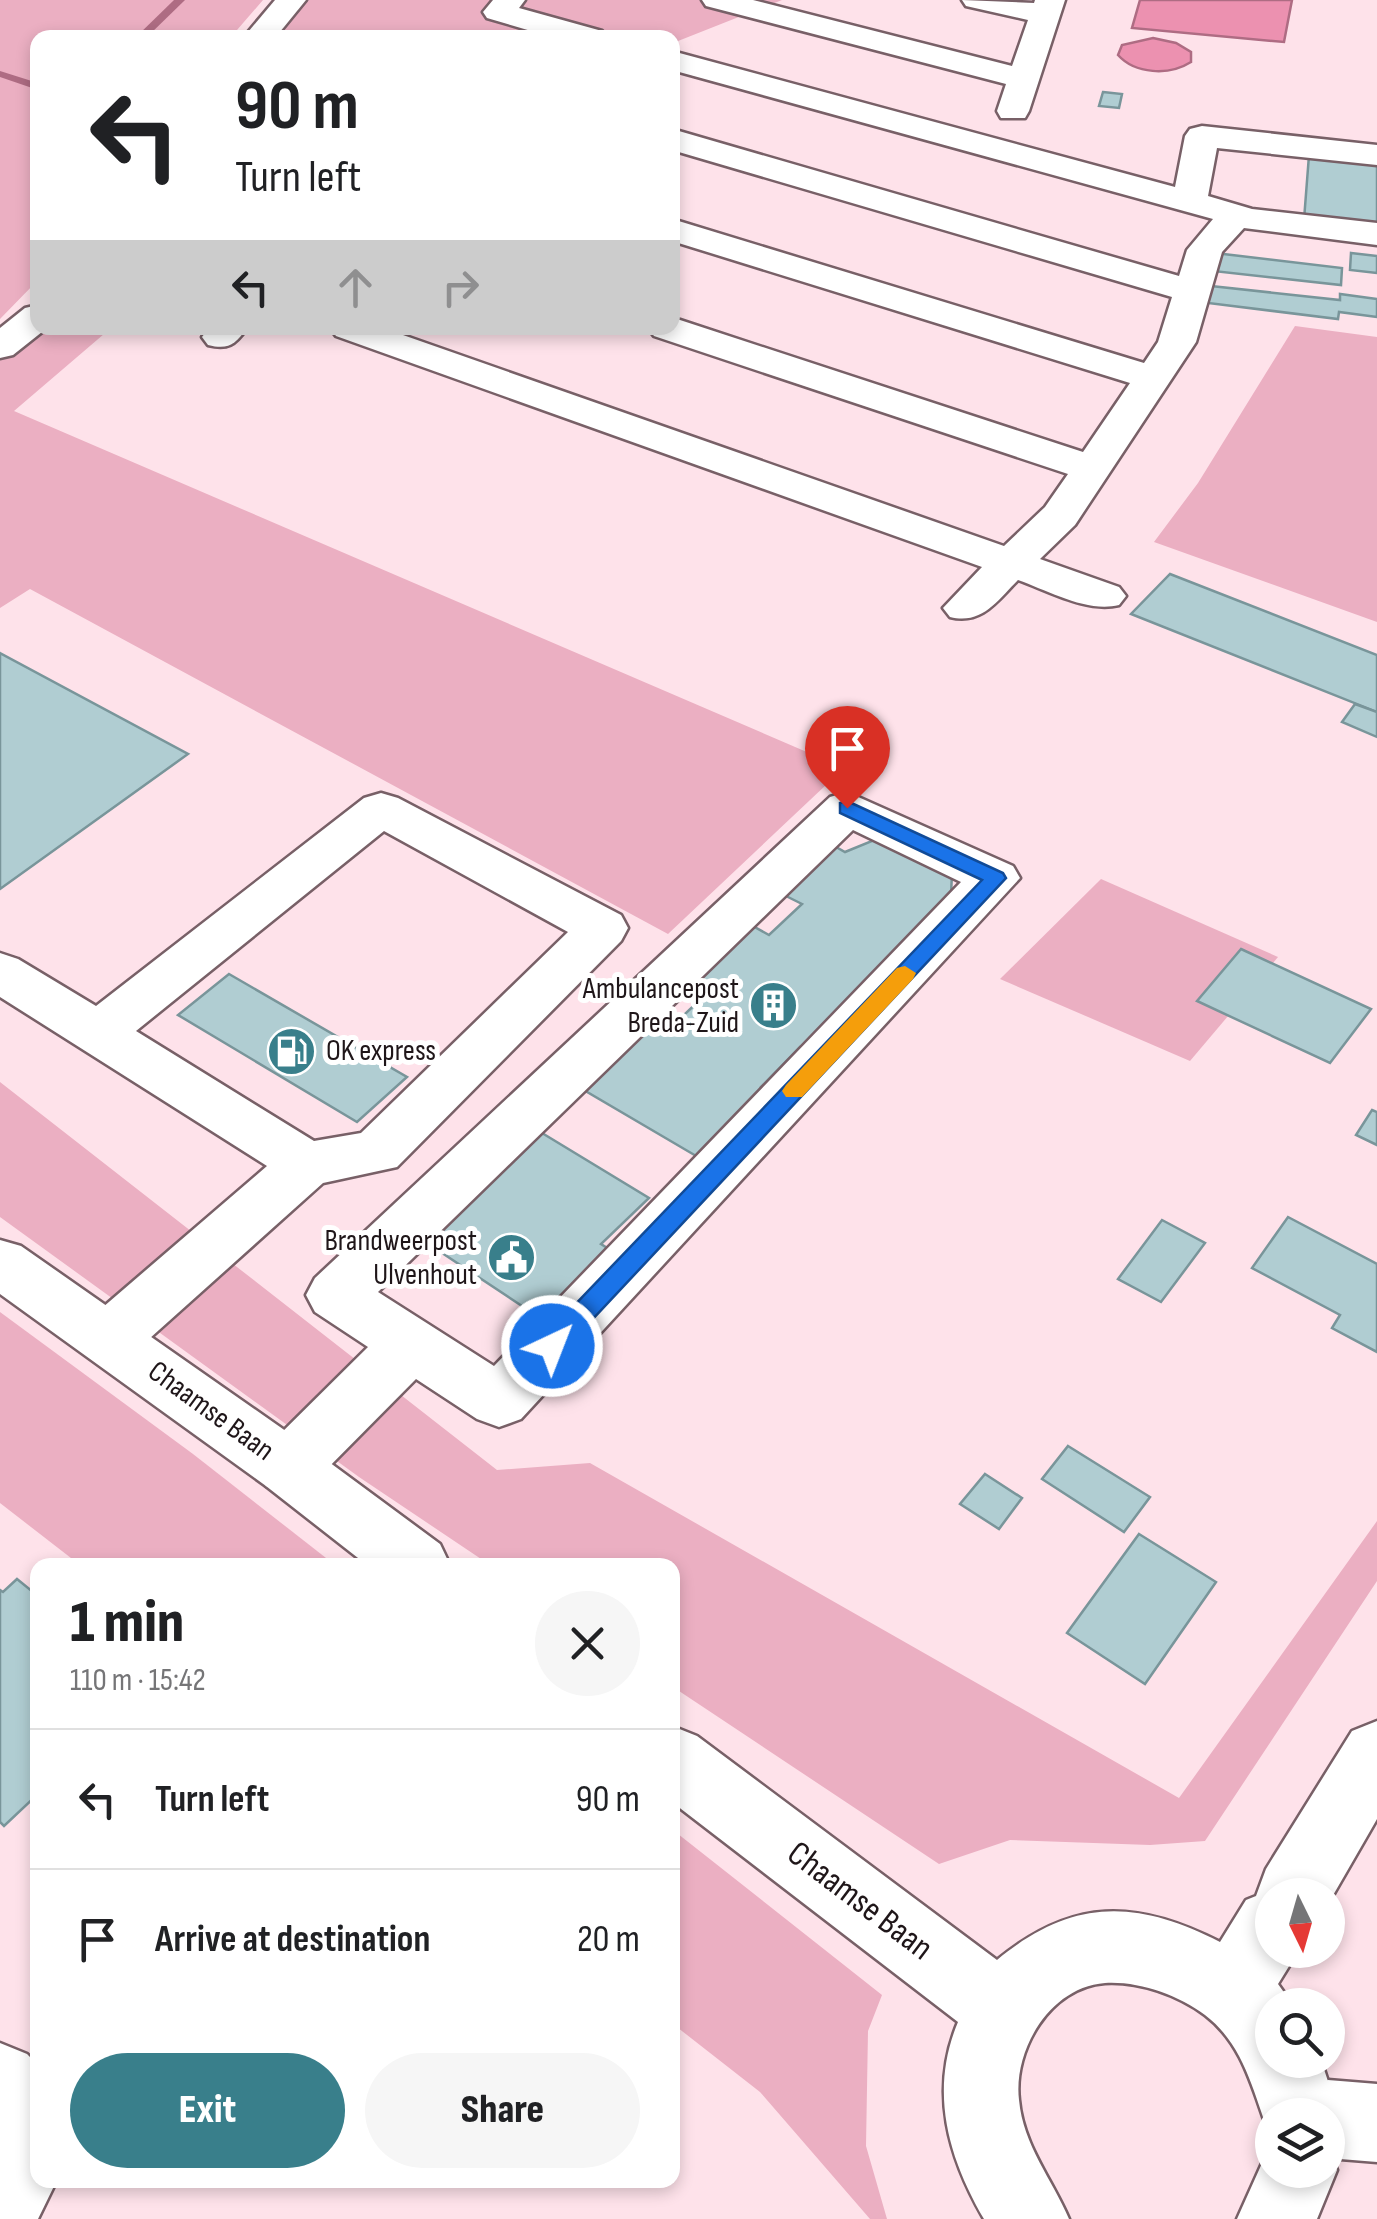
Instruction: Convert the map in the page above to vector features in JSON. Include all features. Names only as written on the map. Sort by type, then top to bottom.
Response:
[{"type":"main road","points":[[265,30],[291,0]]},
{"type":"main road","points":[[717,0],[1024,78]]},
{"type":"main road","points":[[977,0],[1047,8],[1006,130],[986,146]]},
{"type":"main road","points":[[478,30],[504,6],[570,30]]},
{"type":"main road","points":[[680,62],[1236,215],[1377,234]]},
{"type":"main road","points":[[1190,202],[1202,136],[1377,155]]},
{"type":"main road","points":[[680,141],[1192,290]]},
{"type":"main road","points":[[964,608],[1060,516],[1177,342],[1205,250],[1236,215]]},
{"type":"main road","points":[[680,230],[1153,378]]},
{"type":"main road","points":[[0,347],[30,323]]},
{"type":"main road","points":[[680,332],[1092,468]]},
{"type":"main road","points":[[369,335],[1104,596]]},
{"type":"main road","points":[[847,808],[996,878],[500,1400],[411,1344],[336,1295],[732,889],[847,808]]},
{"type":"main road","points":[[98,1033],[380,809],[604,928],[377,1152],[306,1164],[109,1338]]},
{"type":"main road","points":[[0,972],[306,1164]]},
{"type":"main road","name":"Chaamse Baan","points":[[0,1263],[288,1467],[409,1558]]},
{"type":"main road","points":[[288,1467],[411,1344]]},
{"type":"main road","points":[[1302,1878],[1377,1754]]},
{"type":"main road","name":"Chaamse Baan","points":[[680,1765],[1000,2008]]},
{"type":"main road","points":[[1030,2219],[1005,2190],[980,2126],[980,2063],[1000,2008],[1035,1970],[1081,1949],[1132,1944],[1184,1959],[1253,2014],[1263,1968]]},
{"type":"main road","points":[[0,2081],[19,2100],[20,2176],[0,2208]]},
{"type":"main road","points":[[1345,2120],[1377,2122]]},
{"type":"main road","points":[[1277,2219],[1292,2188]]},
{"type":"shaded area","points":[[0,0],[263,0],[237,30],[30,30],[30,288],[0,319]]},
{"type":"shaded area","points":[[296,0],[782,0],[680,40],[680,30],[272,30]]},
{"type":"shaded area","points":[[1140,0],[1292,0],[1284,42],[1132,28]]},
{"type":"shaded area","points":[[1153,38],[1176,43],[1191,52],[1191,62],[1153,71],[1133,66],[1118,55],[1122,45]]},
{"type":"shaded area","points":[[1295,326],[1377,337],[1377,622],[1154,542],[1198,483]]},
{"type":"shaded area","points":[[30,334],[103,335],[14,411],[844,768],[668,934],[30,589],[0,608],[0,358]]},
{"type":"shaded area","points":[[1101,879],[1278,957],[1190,1061],[1000,979]]},
{"type":"shaded area","points":[[0,1082],[497,1470],[590,1463],[1179,1798],[1377,1521],[1377,1581],[1205,1841],[1150,1845],[1010,1840],[939,1864],[680,1692],[680,1558],[480,1558],[359,1477],[0,1217]]},
{"type":"shaded area","points":[[0,1312],[326,1558],[71,1558],[0,1503]]},
{"type":"shaded area","points":[[680,1836],[882,1995],[868,2031],[866,2146],[887,2219],[870,2219],[760,2092],[680,2029]]},
{"type":"building","points":[[1103,92],[1122,94],[1119,108],[1099,106]]},
{"type":"building","points":[[1309,155],[1377,162],[1377,228],[1304,220]]},
{"type":"building","points":[[1215,253],[1342,268],[1341,285],[1213,271]]},
{"type":"building","points":[[1351,253],[1377,256],[1377,273],[1350,270]]},
{"type":"building","points":[[1211,286],[1340,300],[1340,294],[1377,299],[1377,317],[1339,312],[1338,319],[1208,303]]},
{"type":"building","points":[[1170,574],[1377,655],[1377,712],[1131,614]]},
{"type":"building","points":[[0,653],[188,754],[0,889]]},
{"type":"building","points":[[1355,704],[1377,712],[1377,737],[1342,722]]},
{"type":"building","name":"Ambulancepost Breda-Zuid","points":[[879,838],[952,874],[951,894],[810,1052],[800,1047],[761,1087],[770,1092],[703,1160],[577,1086],[646,1022],[665,1033],[705,995],[687,984],[751,925],[769,935],[802,904],[784,895],[836,847],[845,852]]},
{"type":"building","points":[[1241,949],[1371,1009],[1330,1063],[1197,1001]]},
{"type":"building","points":[[229,974],[407,1077],[357,1122],[178,1015]]},
{"type":"building","points":[[1372,1110],[1377,1112],[1377,1145],[1356,1135]]},
{"type":"building","points":[[542,1133],[649,1198],[601,1244],[612,1251],[543,1320],[415,1235],[495,1177]]},
{"type":"building","points":[[1288,1217],[1377,1264],[1377,1352],[1332,1328],[1340,1315],[1252,1268]]},
{"type":"building","points":[[1162,1220],[1205,1243],[1161,1302],[1118,1279]]},
{"type":"building","points":[[1068,1446],[1150,1497],[1124,1532],[1042,1479]]},
{"type":"building","points":[[985,1474],[1022,1498],[999,1529],[960,1504]]},
{"type":"building","points":[[1139,1534],[1216,1582],[1145,1684],[1067,1633]]},
{"type":"building","points":[[17,1579],[30,1590],[30,1802],[4,1826],[0,1822],[0,1590],[3,1592]]},
{"type":"waterway","points":[[148,30],[180,0]]},
{"type":"waterway","points":[[0,74],[30,84]]},
{"type":"slow traffic","points":[[794,1091],[905,973]]},
{"type":"place","name":"Ambulancepost Breda-Zuid","points":[[774,1006]]},
{"type":"place","name":"OK express","points":[[291,1051]]},
{"type":"place","name":"Brandweerpost Ulvenhout","points":[[512,1258]]},
{"type":"route","points":[[552,1346],[996,878],[847,808]]}]
